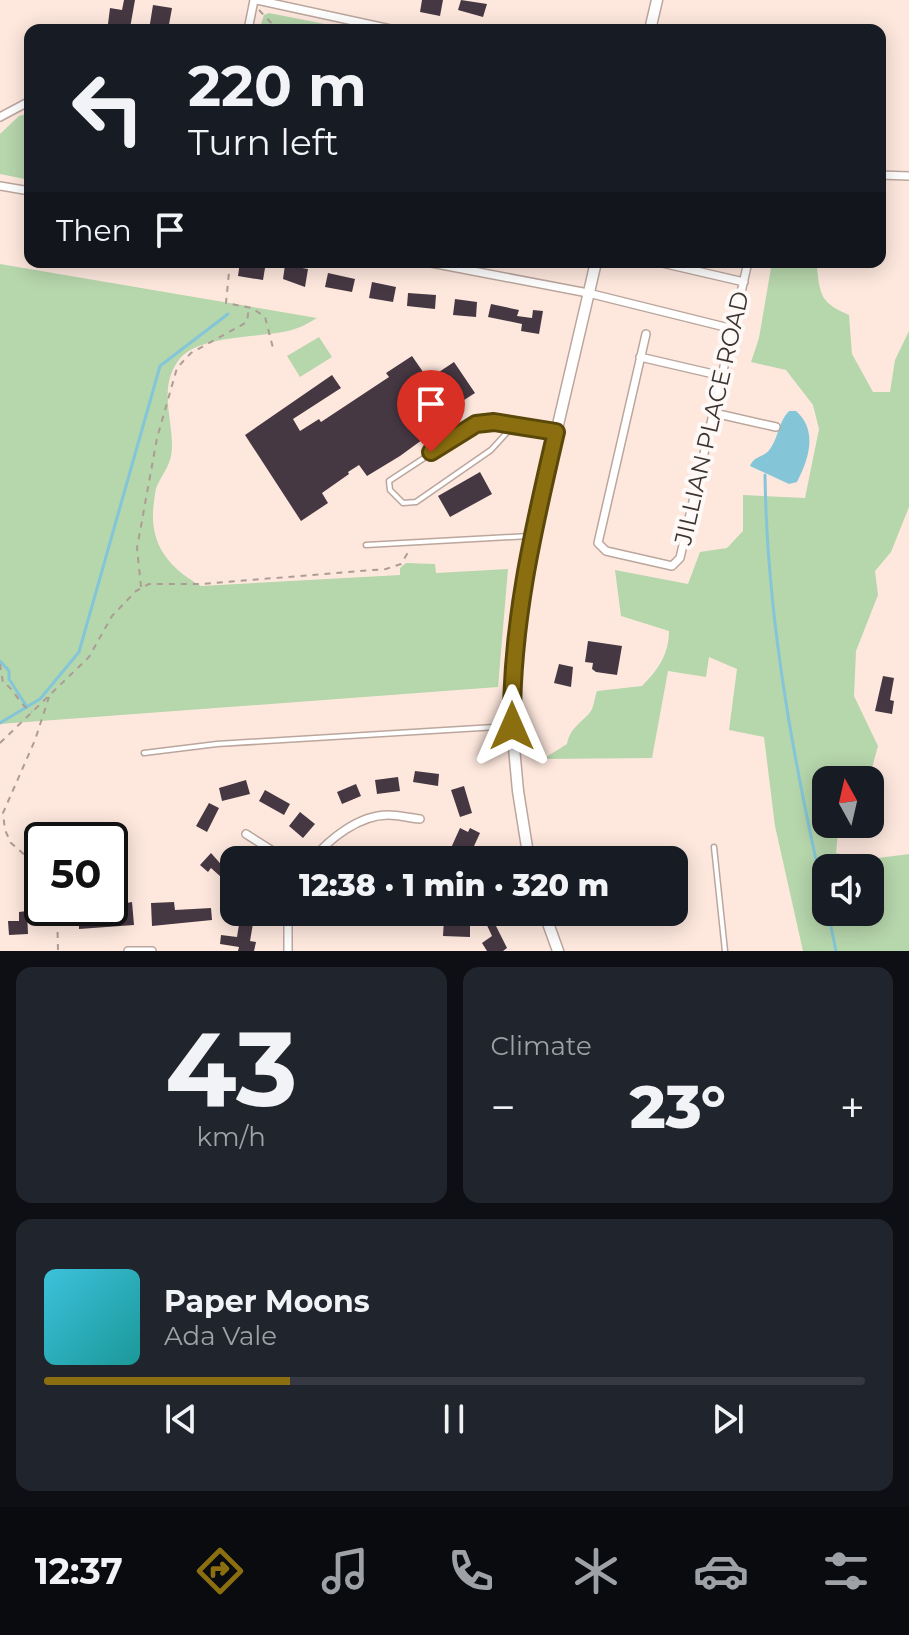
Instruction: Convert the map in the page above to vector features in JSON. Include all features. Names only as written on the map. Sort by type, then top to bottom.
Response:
[{"type":"main road","points":[[651,24],[657,0]]},
{"type":"main road","points":[[527,846],[512,726],[515,639],[532,536],[594,268]]},
{"type":"main road","points":[[549,926],[558,951]]},
{"type":"street","points":[[250,24],[256,3],[359,24]]},
{"type":"street","points":[[0,117],[24,104]]},
{"type":"street","points":[[886,175],[909,176]]},
{"type":"street","points":[[0,186],[24,190]]},
{"type":"street","points":[[457,268],[588,293],[733,329]]},
{"type":"street","points":[[684,268],[744,282]]},
{"type":"street","name":"JILLIAN PLACE ROAD","points":[[646,334],[599,539],[603,550],[667,566],[677,563],[747,268]]},
{"type":"street","points":[[640,357],[722,376]]},
{"type":"street","points":[[714,413],[776,427]]},
{"type":"street","points":[[323,846],[368,819],[387,815],[420,819]]},
{"type":"street","points":[[246,834],[265,846]]},
{"type":"street","points":[[288,926],[288,951]]},
{"type":"street","points":[[128,951],[152,951]]},
{"type":"lane","points":[[512,427],[491,450],[463,472],[416,502],[403,503],[390,490],[389,481],[476,424],[494,422],[556,432]]},
{"type":"lane","points":[[366,545],[532,536]]},
{"type":"lane","points":[[144,753],[217,744],[512,726]]},
{"type":"lane","points":[[714,847],[725,951]]},
{"type":"path","points":[[256,3],[273,24]]},
{"type":"path","points":[[229,268],[226,303],[249,307],[265,317],[273,348]]},
{"type":"path","points":[[142,588],[137,548],[157,438],[177,368],[191,353],[247,322],[249,307]]},
{"type":"path","points":[[0,743],[89,657],[112,616],[142,588],[163,582],[201,584],[386,569],[401,564],[407,554],[400,548]]},
{"type":"path","points":[[0,664],[3,683],[9,685],[20,704],[32,712]]},
{"type":"path","points":[[24,854],[11,843],[5,830],[3,813],[35,740],[49,696]]},
{"type":"path","points":[[57,926],[58,951]]},
{"type":"green space","points":[[269,13],[325,24],[261,24],[264,15]]},
{"type":"green space","points":[[24,115],[24,179],[0,174],[0,134]]},
{"type":"green space","points":[[0,264],[317,318],[282,332],[215,341],[187,352],[178,361],[172,371],[168,392],[171,457],[157,486],[154,502],[154,530],[158,542],[170,562],[201,586],[400,575],[400,568],[406,563],[435,564],[436,573],[508,569],[498,687],[0,724]]},
{"type":"green space","points":[[771,268],[817,268],[824,298],[849,315],[852,354],[873,392],[890,392],[895,360],[909,331],[909,507],[891,552],[875,571],[878,595],[856,651],[854,696],[878,746],[873,766],[812,766],[812,838],[837,838],[836,853],[840,854],[812,854],[812,926],[884,926],[884,857],[909,854],[909,951],[803,951],[775,826],[764,737],[729,730],[737,669],[709,657],[706,677],[668,671],[652,758],[543,759],[567,744],[574,729],[591,711],[597,691],[642,686],[658,668],[665,654],[669,631],[621,616],[615,570],[688,584],[700,552],[727,548],[743,531],[743,495],[805,498],[819,429],[813,405],[786,370],[751,362],[759,338]]},
{"type":"green space","points":[[319,337],[332,357],[300,377],[287,356]]},
{"type":"water","points":[[789,411],[796,411],[803,419],[809,445],[797,482],[789,484],[750,466],[770,449]]},
{"type":"building","points":[[124,0],[135,0],[131,24],[108,24],[110,8],[122,10]]},
{"type":"building","points":[[422,0],[443,0],[440,16],[420,12]]},
{"type":"building","points":[[461,0],[487,4],[483,17],[458,10]]},
{"type":"building","points":[[153,5],[172,8],[169,24],[150,24]]},
{"type":"building","points":[[239,268],[265,268],[263,280],[238,276]]},
{"type":"building","points":[[285,268],[308,269],[305,287],[283,279]]},
{"type":"building","points":[[328,273],[355,279],[352,292],[325,287]]},
{"type":"building","points":[[372,282],[396,287],[393,302],[369,298]]},
{"type":"building","points":[[408,293],[436,295],[435,309],[407,306]]},
{"type":"building","points":[[455,299],[477,302],[476,317],[453,315]]},
{"type":"building","points":[[491,304],[519,310],[517,316],[532,318],[533,310],[543,311],[539,334],[521,331],[522,324],[488,317]]},
{"type":"building","points":[[412,356],[430,382],[421,388],[429,400],[445,389],[436,374],[454,362],[475,393],[447,411],[452,418],[400,456],[367,476],[359,465],[348,472],[322,493],[328,503],[301,521],[245,435],[332,375],[341,388],[293,419],[300,431],[319,419],[321,422],[389,377],[386,373]]},
{"type":"building","points":[[480,472],[492,494],[450,517],[438,496]]},
{"type":"building","points":[[588,641],[622,646],[617,675],[596,672],[592,669],[593,663],[585,662]]},
{"type":"building","points":[[559,664],[573,667],[571,687],[554,683]]},
{"type":"building","points":[[883,676],[894,678],[890,700],[894,701],[892,714],[875,711]]},
{"type":"building","points":[[415,771],[439,774],[438,786],[413,782]]},
{"type":"building","points":[[398,777],[400,791],[377,794],[375,780]]},
{"type":"building","points":[[246,780],[250,794],[222,801],[219,788]]},
{"type":"building","points":[[356,784],[361,796],[342,804],[337,792]]},
{"type":"building","points":[[464,786],[472,813],[460,817],[451,790]]},
{"type":"building","points":[[265,790],[290,804],[284,815],[259,801]]},
{"type":"building","points":[[209,803],[219,808],[207,832],[196,826]]},
{"type":"building","points":[[300,812],[315,824],[303,838],[289,826]]},
{"type":"building","points":[[460,828],[468,832],[470,828],[480,833],[474,846],[452,846]]},
{"type":"building","points":[[211,853],[220,863],[220,876],[211,868],[208,872],[200,865]]},
{"type":"building","points":[[132,902],[134,925],[128,925],[128,903]]},
{"type":"building","points":[[174,902],[175,910],[211,908],[212,920],[152,926],[151,903]]},
{"type":"building","points":[[24,911],[24,926],[28,926],[28,934],[9,935],[8,921],[19,921],[19,912]]},
{"type":"building","points":[[79,926],[120,926],[79,929]]},
{"type":"building","points":[[239,926],[253,926],[250,941],[256,942],[254,951],[238,951],[239,947],[220,944],[221,935],[237,937]]},
{"type":"building","points":[[444,926],[470,926],[470,937],[443,936]]},
{"type":"building","points":[[487,926],[496,926],[507,948],[487,951],[482,943],[492,936]]},
{"type":"waterway","points":[[0,723],[40,699],[79,652],[160,366],[228,314]]},
{"type":"waterway","points":[[765,475],[771,584],[784,692],[815,854]]},
{"type":"waterway","points":[[0,661],[9,671],[9,679],[27,707]]},
{"type":"waterway","points":[[831,926],[836,951]]},
{"type":"route","points":[[431,452],[476,424],[494,422],[556,432],[520,601],[513,666],[512,726]]}]
